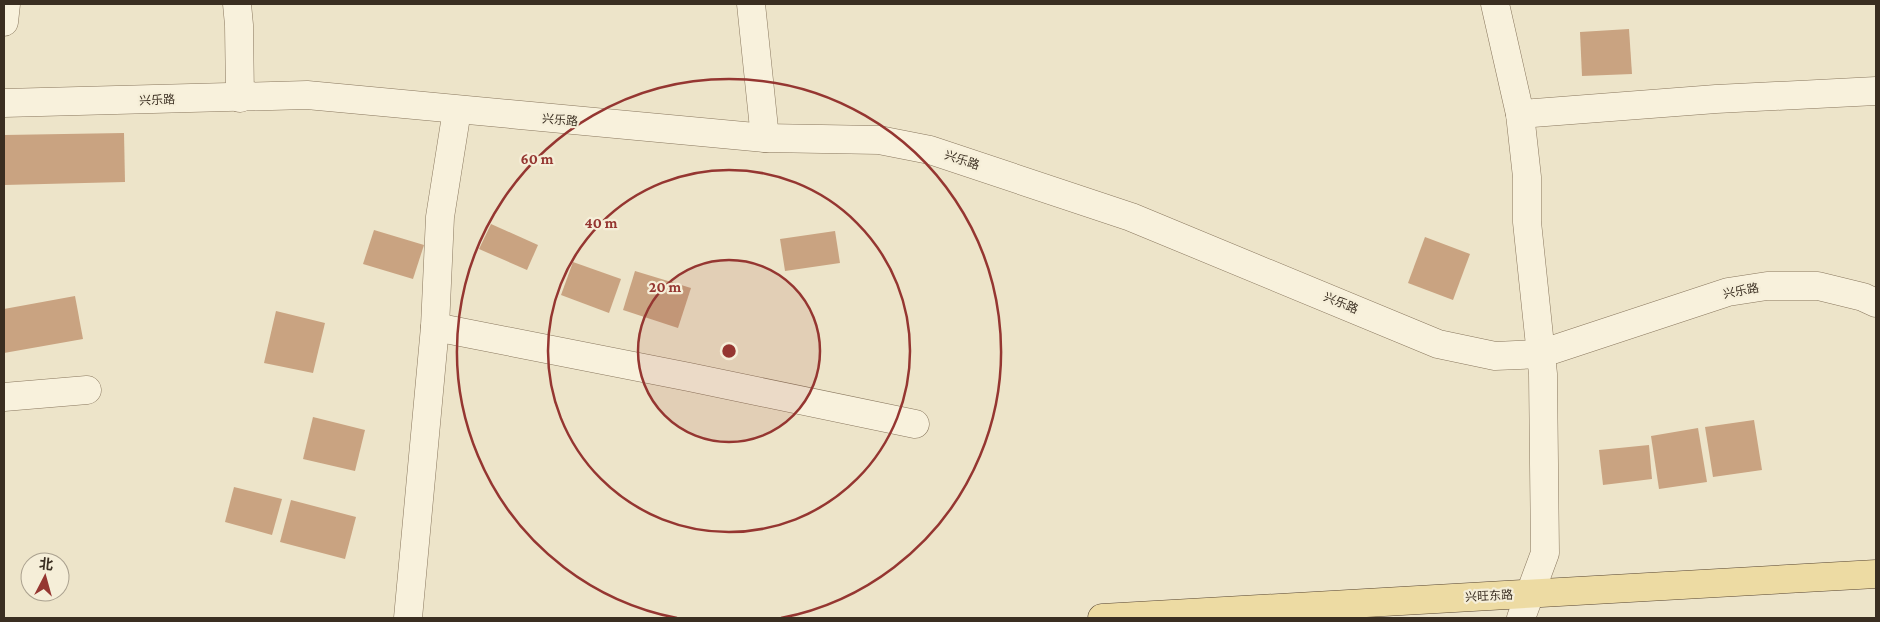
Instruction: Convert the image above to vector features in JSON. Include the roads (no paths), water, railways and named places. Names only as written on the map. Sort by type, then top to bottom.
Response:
[{"type":"main road","name":"兴旺东路","points":[[1102,618],[1526,606],[1876,574]]},
{"type":"street","points":[[4,22],[6,4]]},
{"type":"street","points":[[237,4],[240,98]]},
{"type":"street","points":[[751,4],[764,138]]},
{"type":"street","points":[[1495,4],[1520,114],[1527,177],[1527,222],[1543,374],[1545,553],[1526,606]]},
{"type":"street","points":[[1520,114],[1716,99],[1876,91]]},
{"type":"street","name":"兴乐路","points":[[4,103],[307,95],[764,138],[879,140],[930,150],[1131,217],[1438,344],[1495,356],[1540,354],[1728,292],[1767,286],[1818,286],[1863,297],[1876,303]]},
{"type":"street","points":[[408,618],[435,327],[440,217],[457,110]]},
{"type":"street","points":[[435,327],[689,376],[915,424]]},
{"type":"street","points":[[4,398],[87,390]]}]
